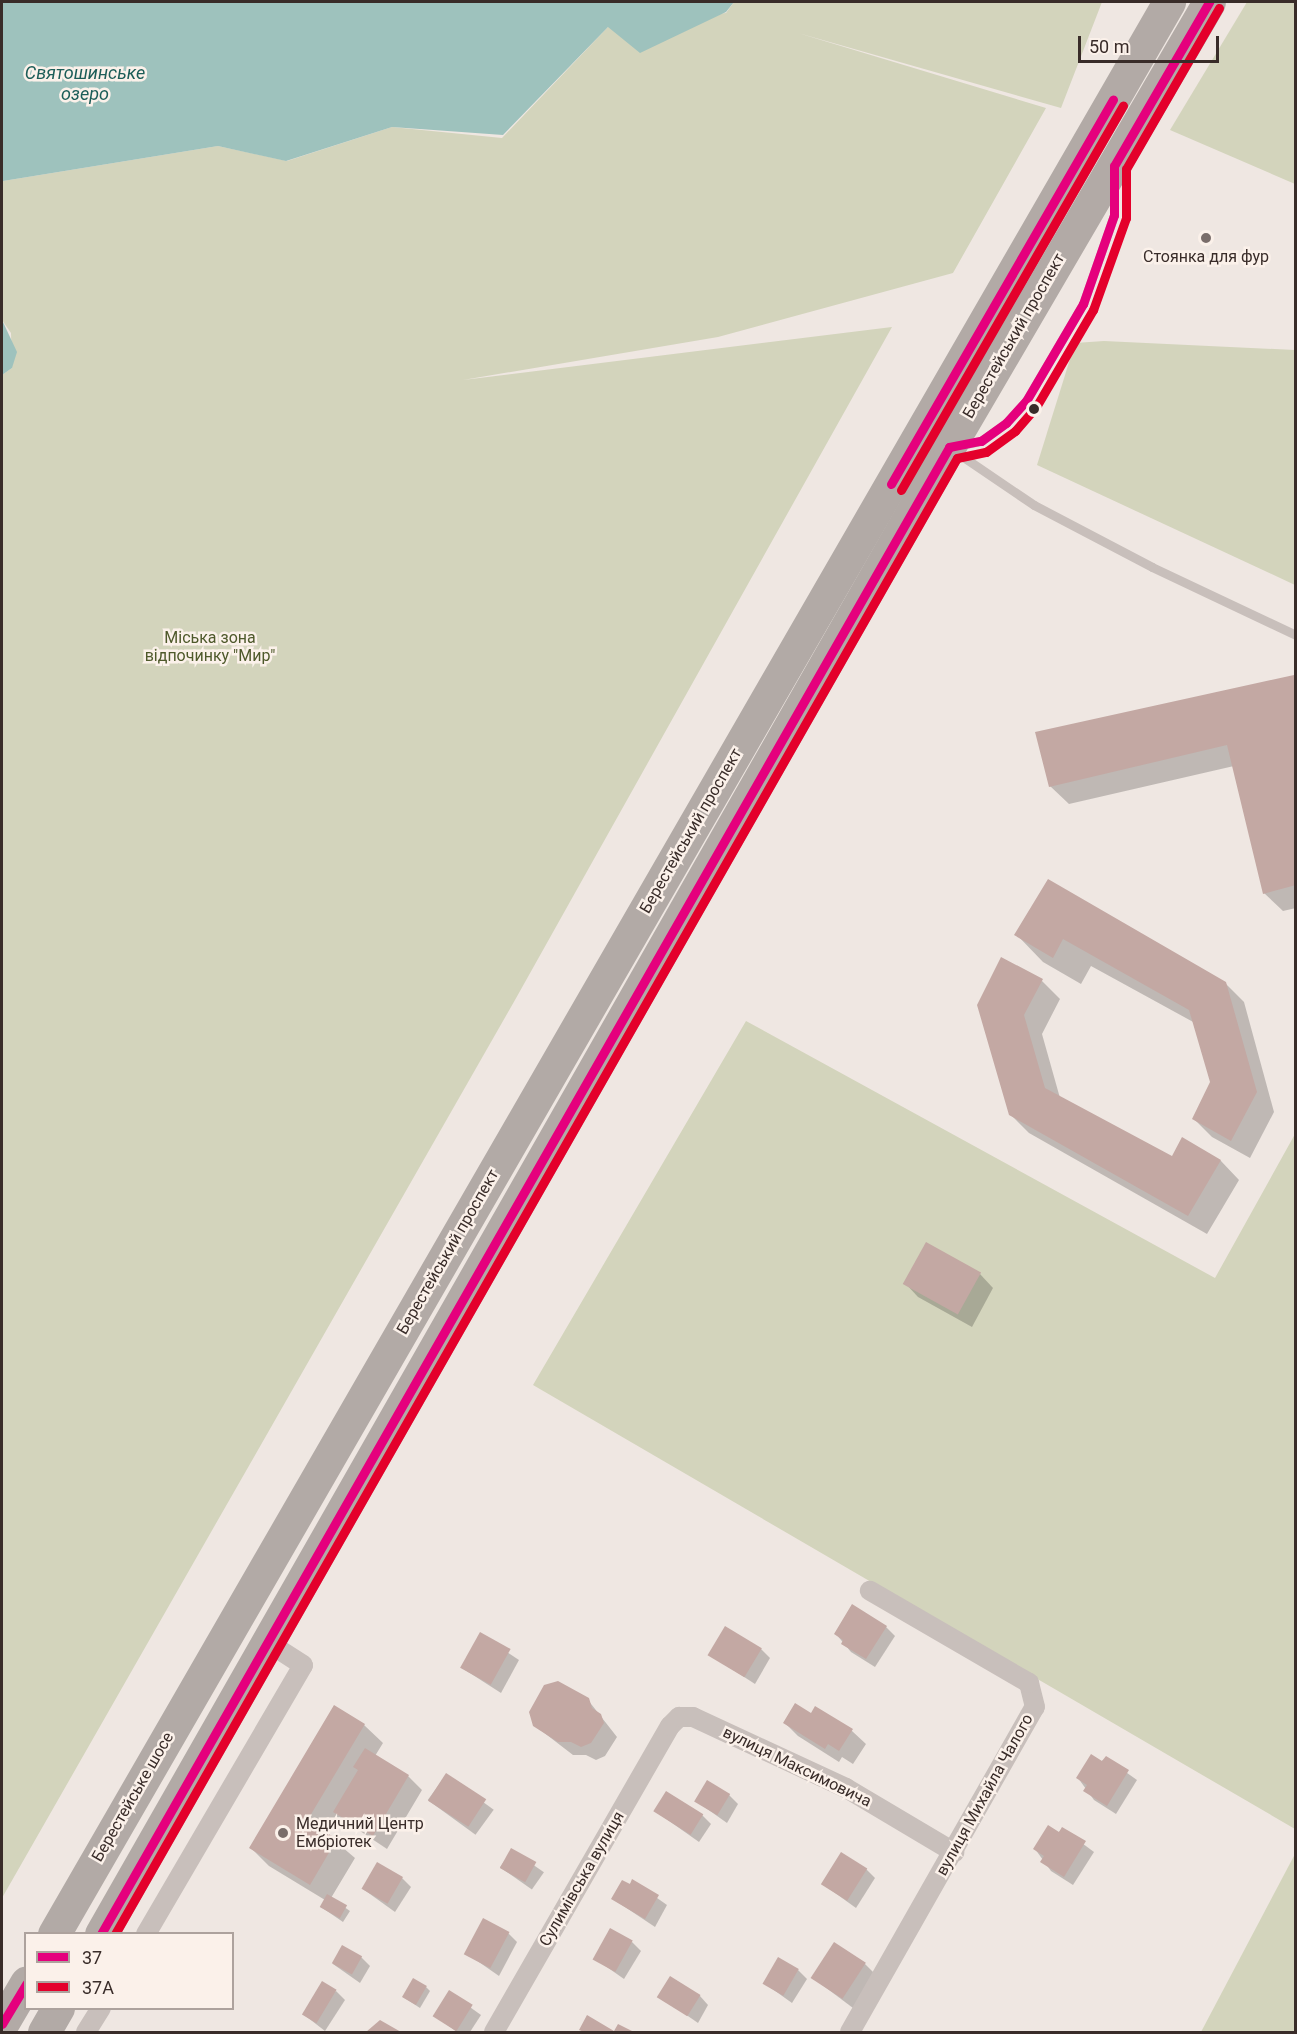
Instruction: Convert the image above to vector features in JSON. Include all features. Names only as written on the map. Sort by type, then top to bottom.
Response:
[{"type":"highway","name":"Берестейський проспект","points":[[212,1660],[1169,2]]},
{"type":"highway","name":"Берестейський проспект","points":[[269,1642],[949,447],[1209,2]]},
{"type":"highway","points":[[102,1932],[269,1642]]},
{"type":"highway","name":"Берестейське шосе","points":[[55,1932],[212,1660]]},
{"type":"highway","points":[[2,2024],[24,1986]]},
{"type":"highway","points":[[44,2032],[57,2010]]},
{"type":"street","name":"вулиця Михайла Чалого","points":[[850,2032],[1035,1707],[1029,1683],[870,1591]]},
{"type":"street","points":[[147,1932],[303,1665],[269,1642]]},
{"type":"street","name":"вулиця Максимовича","points":[[670,1726],[679,1717],[693,1717],[846,1788],[954,1852]]},
{"type":"street","name":"Сулимівська вулиця","points":[[494,2032],[670,1726]]},
{"type":"street","points":[[86,2032],[99,2010]]},
{"type":"lane","points":[[949,447],[981,441],[1006,423],[1026,401],[1083,304],[1114,215],[1114,166]]},
{"type":"lane","points":[[949,447],[1034,505],[1152,567],[1296,635]]},
{"type":"green space","name":"Міська зона відпочинку \"Мир\"","points":[[734,2],[1102,2],[1061,108],[798,33],[1046,108],[953,273],[718,337],[463,380],[892,327],[515,1000],[2,1898],[2,375],[12,368],[11,333],[2,320],[3,181],[218,146],[287,161],[392,127],[502,138],[608,27],[726,13]]},
{"type":"green space","points":[[1247,2],[1295,2],[1295,184],[1170,130]]},
{"type":"green space","points":[[1104,341],[1295,350],[1295,585],[1037,465],[1075,343]]},
{"type":"green space","points":[[746,1021],[1215,1278],[1295,1134],[1295,1829],[533,1385]]},
{"type":"green space","points":[[1295,1854],[1295,2032],[1201,2032]]},
{"type":"water","name":"Святошинське озеро","points":[[2,2],[734,2],[726,12],[640,53],[608,27],[503,135],[392,127],[286,161],[218,146],[3,181],[2,223]]},
{"type":"water","points":[[2,320],[17,352],[12,368],[2,375]]},
{"type":"building","points":[[1294,675],[1296,885],[1263,894],[1227,745],[1049,787],[1035,732]]},
{"type":"building","points":[[1048,879],[1226,982],[1257,1092],[1231,1141],[1192,1119],[1210,1082],[1189,1010],[1063,939],[1053,958],[1014,935]]},
{"type":"building","points":[[1001,957],[1043,979],[1024,1015],[1045,1088],[1172,1156],[1182,1137],[1221,1160],[1188,1216],[1009,1115],[977,1005]]},
{"type":"building","points":[[926,1242],[981,1273],[958,1315],[903,1284]]},
{"type":"building","points":[[852,1604],[887,1626],[866,1659],[841,1644],[843,1640],[834,1634]]},
{"type":"building","points":[[725,1626],[762,1648],[744,1677],[707,1655]]},
{"type":"building","points":[[480,1632],[511,1649],[491,1685],[460,1668]]},
{"type":"building","points":[[558,1681],[589,1698],[592,1708],[601,1714],[604,1723],[591,1743],[581,1747],[571,1742],[558,1742],[533,1726],[529,1712],[544,1685]]},
{"type":"building","points":[[795,1703],[811,1713],[815,1706],[853,1729],[839,1751],[828,1744],[825,1749],[783,1723]]},
{"type":"building","points":[[334,1705],[365,1724],[307,1821],[337,1839],[310,1885],[249,1848]]},
{"type":"building","points":[[365,1748],[409,1775],[373,1836],[333,1812],[358,1770],[353,1767]]},
{"type":"building","points":[[1091,1754],[1102,1761],[1106,1756],[1129,1770],[1107,1806],[1083,1791],[1087,1785],[1076,1778]]},
{"type":"building","points":[[446,1773],[486,1799],[468,1827],[428,1801]]},
{"type":"building","points":[[707,1780],[730,1794],[717,1815],[694,1801]]},
{"type":"building","points":[[666,1791],[703,1814],[691,1835],[653,1811]]},
{"type":"building","points":[[1048,1825],[1059,1832],[1062,1827],[1086,1841],[1064,1877],[1040,1862],[1044,1856],[1033,1849]]},
{"type":"building","points":[[511,1848],[536,1862],[525,1882],[500,1868]]},
{"type":"building","points":[[841,1852],[867,1868],[847,1901],[821,1884]]},
{"type":"building","points":[[377,1862],[403,1877],[387,1904],[362,1889]]},
{"type":"building","points":[[632,1879],[659,1895],[645,1919],[611,1899],[622,1880],[630,1884]]},
{"type":"building","points":[[327,1894],[347,1905],[340,1918],[320,1907]]},
{"type":"building","points":[[483,1918],[509,1932],[490,1968],[464,1954]]},
{"type":"building","points":[[610,1928],[633,1941],[615,1972],[593,1959]]},
{"type":"building","points":[[834,1942],[866,1963],[842,1999],[811,1978]]},
{"type":"building","points":[[342,1945],[362,1956],[352,1975],[332,1963]]},
{"type":"building","points":[[778,1957],[799,1969],[783,1996],[763,1984]]},
{"type":"building","points":[[670,1976],[701,1995],[687,2016],[657,1997]]},
{"type":"building","points":[[413,1978],[427,1986],[416,2005],[402,1997]]},
{"type":"building","points":[[322,1981],[337,1990],[316,2023],[302,2014]]},
{"type":"building","points":[[449,1990],[473,2005],[456,2031],[433,2016]]},
{"type":"building","points":[[587,2015],[614,2031],[618,2024],[634,2032],[584,2032],[579,2030]]},
{"type":"building","points":[[380,2020],[401,2032],[366,2032]]},
{"type":"transit line","name":"37","points":[[102,1932],[949,447],[981,441],[1006,423],[1026,401],[1083,304],[1114,215],[1114,166],[1209,2]]},
{"type":"transit line","name":"37А","points":[[116,1932],[957,458],[986,452],[1015,431],[1036,407],[1093,310],[1126,218],[1126,169],[1219,8]]},
{"type":"transit line","name":"37","points":[[891,484],[1113,99]]},
{"type":"transit line","name":"37А","points":[[901,490],[1123,105]]},
{"type":"transit line","name":"37","points":[[2,2024],[24,1987]]},
{"type":"place","name":"Стоянка для фур","points":[[1206,238]]},
{"type":"place","name":"Медичний Центр Ембріотек","points":[[283,1833]]}]
